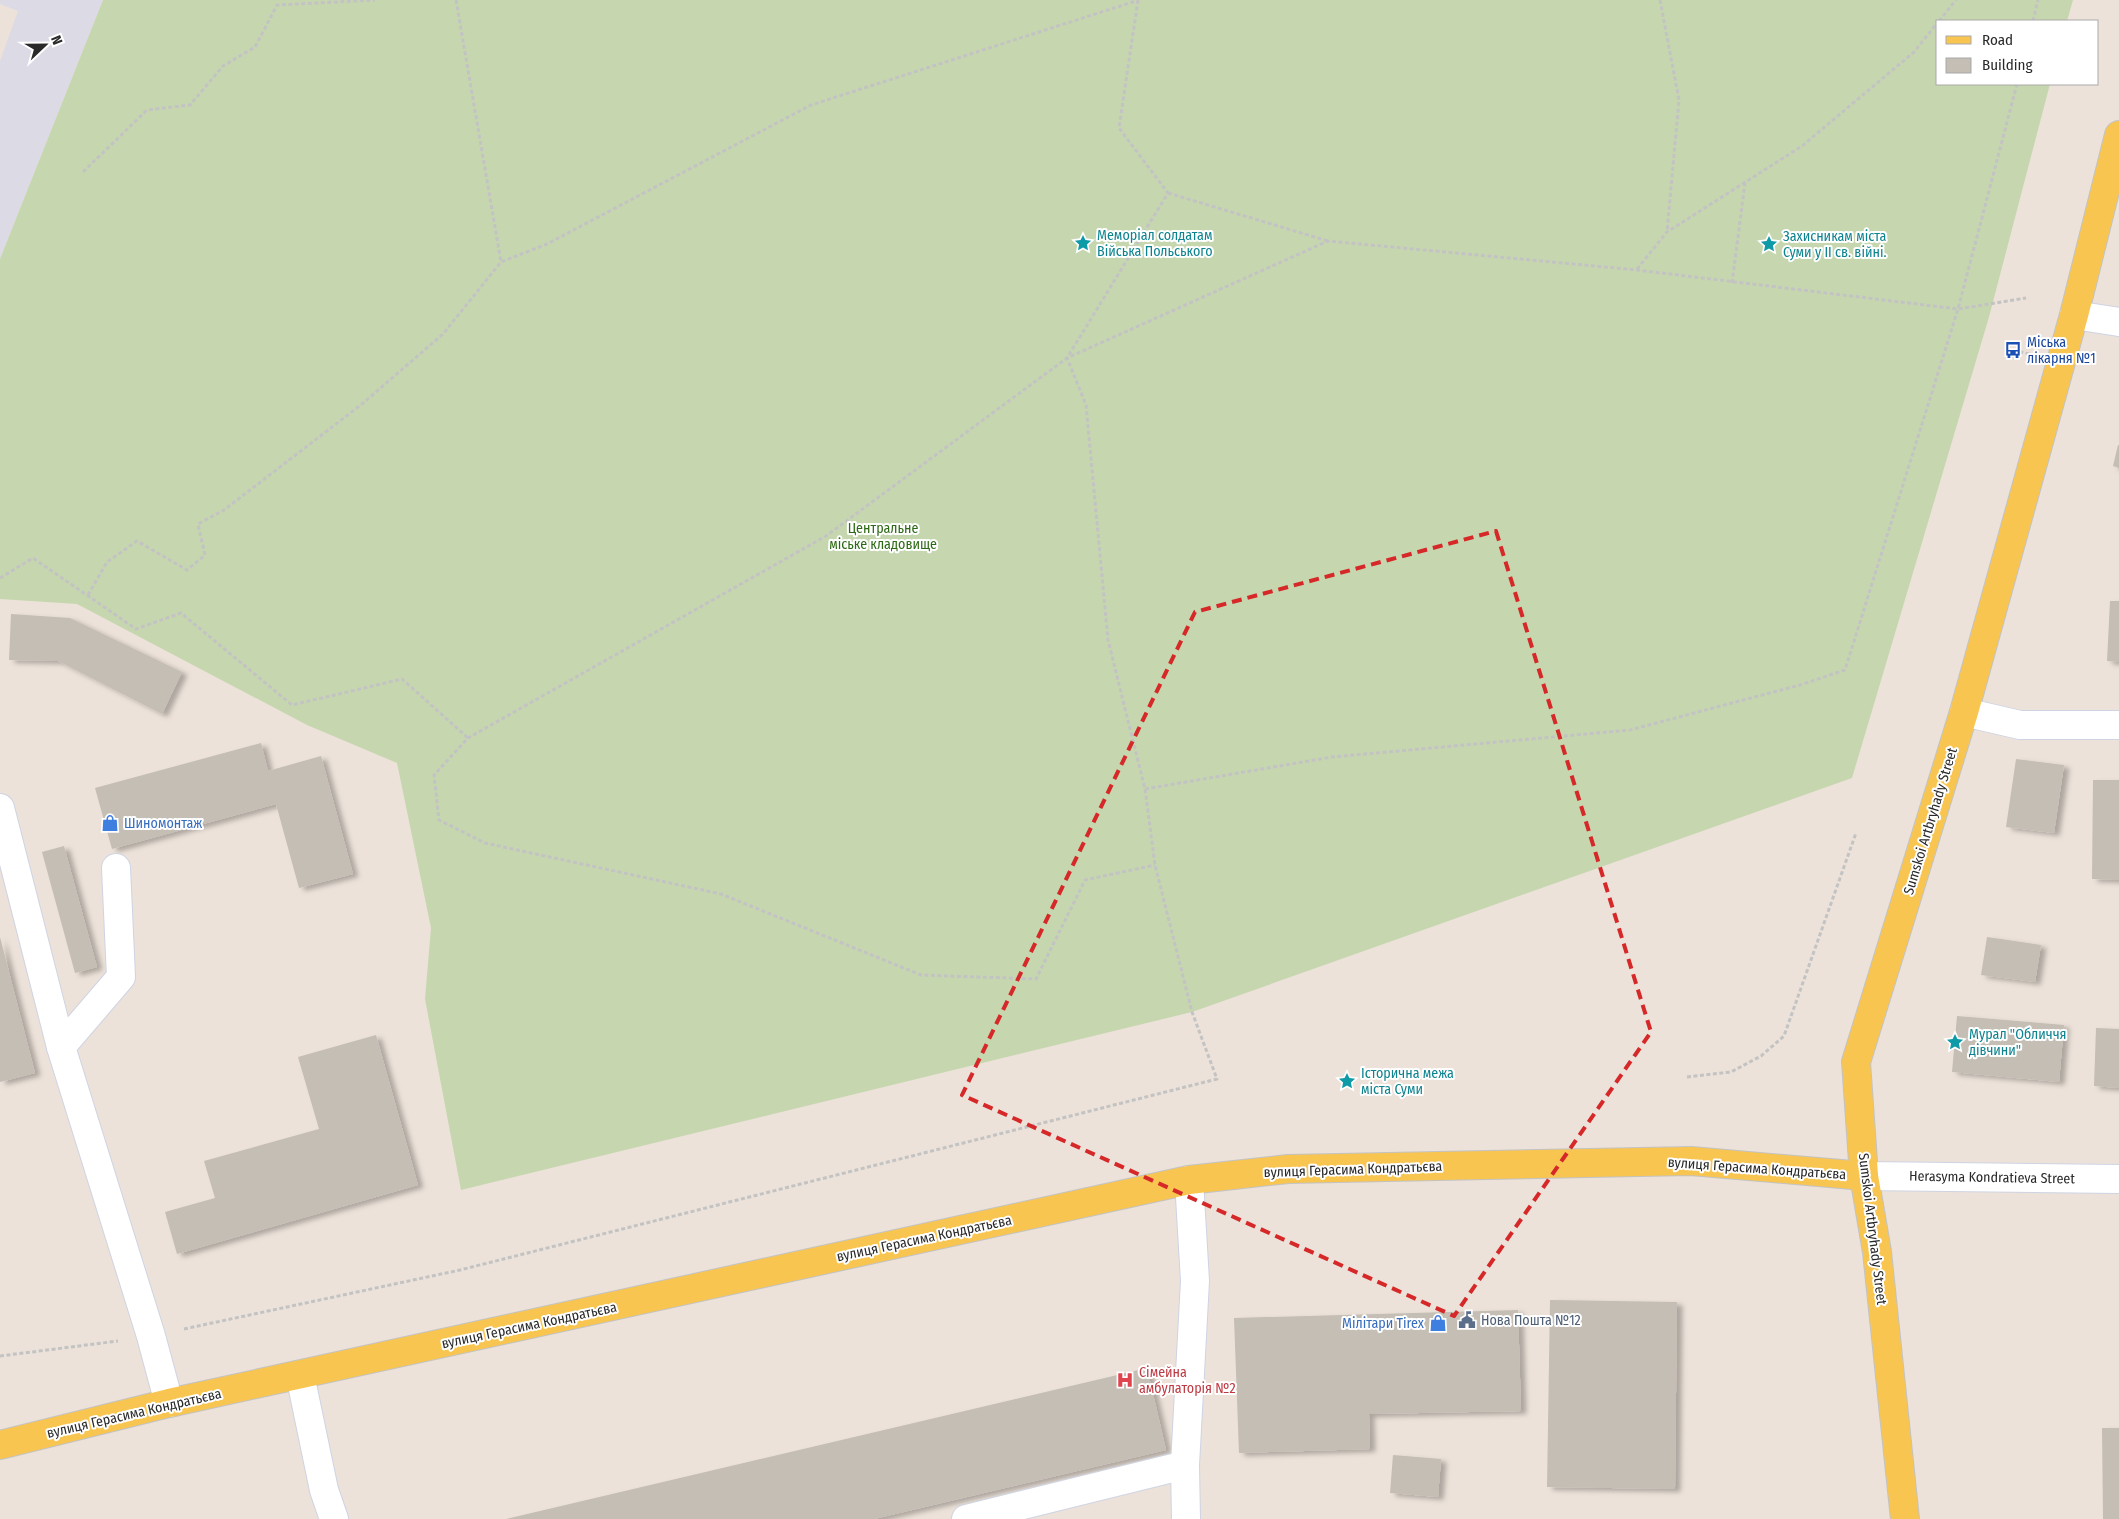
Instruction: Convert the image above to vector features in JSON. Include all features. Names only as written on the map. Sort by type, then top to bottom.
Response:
[{"type":"main road","name":"Sumskoi Artbryhady Street","points":[[1905,1519],[1877,1252],[1864,1176],[1856,1062],[1964,712],[2074,315],[2119,135]]},
{"type":"main road","name":"вулиця Герасима Кондратьєва","points":[[0,1446],[169,1403],[1189,1180],[1288,1168],[1690,1161],[1864,1176]]},
{"type":"street","points":[[2074,315],[2119,322]]},
{"type":"street","points":[[1964,712],[2020,725],[2119,725]]},
{"type":"street","points":[[0,808],[61,1047],[151,1336],[169,1403]]},
{"type":"street","points":[[61,1047],[120,977],[116,868]]},
{"type":"street","name":"Herasyma Kondratieva Street","points":[[1864,1176],[2119,1179]]},
{"type":"street","points":[[1186,1519],[1185,1465],[1195,1281],[1189,1180]]},
{"type":"street","points":[[300,1375],[324,1490],[334,1519]]},
{"type":"street","points":[[966,1519],[1185,1465]]},
{"type":"path","points":[[83,172],[147,110],[190,105],[223,66],[255,48],[277,5],[376,0]]},
{"type":"path","points":[[456,0],[501,262]]},
{"type":"path","points":[[88,596],[108,562],[137,541],[187,570],[205,555],[198,524],[224,510],[362,404],[436,341],[501,262],[547,244],[811,105],[1139,0],[1119,128],[1168,193],[1328,241],[1637,270],[1958,309],[2026,298]]},
{"type":"path","points":[[1660,0],[1679,100],[1667,232]]},
{"type":"path","points":[[1940,20],[1956,0]]},
{"type":"path","points":[[2033,20],[2038,0]]},
{"type":"path","points":[[1637,270],[1667,232],[1802,146],[1914,52],[1936,24]]},
{"type":"path","points":[[1145,789],[1332,757],[1630,730],[1800,685],[1845,670],[1958,309],[2017,85]]},
{"type":"path","points":[[1732,283],[1745,183]]},
{"type":"path","points":[[1067,358],[1168,193]]},
{"type":"path","points":[[1155,864],[1084,880],[1036,979],[921,975],[721,894],[485,843],[440,820],[434,775],[468,738],[826,536],[1067,358],[1328,241]]},
{"type":"path","points":[[0,1356],[151,1336],[460,1270],[1216,1080],[1192,1012],[1155,864],[1145,789],[1108,640],[1086,405],[1067,358]]},
{"type":"path","points":[[0,578],[33,558],[136,629],[182,613],[292,705],[402,679],[468,738]]},
{"type":"path","points":[[1687,1077],[1731,1072],[1762,1056],[1784,1036],[1856,833]]},
{"type":"highlighted area","points":[[1496,531],[1651,1032],[1454,1316],[962,1095],[1195,612]]},
{"type":"shaded area","points":[[0,0],[103,0],[0,259],[0,61],[18,11],[0,4]]},
{"type":"green space","name":"Центральне міське кладовище","points":[[103,0],[2073,0],[2067,20],[1936,20],[1936,85],[2050,85],[1989,317],[1852,778],[1192,1012],[461,1190],[425,999],[431,928],[397,763],[307,725],[77,604],[0,599],[0,259]]},
{"type":"building","points":[[2119,445],[2119,468],[2113,466]]},
{"type":"building","points":[[2110,601],[2119,601],[2119,662],[2107,661]]},
{"type":"building","points":[[11,614],[70,618],[182,672],[162,714],[58,661],[9,660]]},
{"type":"building","points":[[261,743],[268,771],[321,756],[353,874],[299,888],[276,804],[112,849],[95,788]]},
{"type":"building","points":[[2016,759],[2064,765],[2054,833],[2006,827]]},
{"type":"building","points":[[2093,780],[2119,780],[2119,880],[2092,879]]},
{"type":"building","points":[[64,846],[97,967],[75,973],[42,852]]},
{"type":"building","points":[[0,937],[35,1073],[0,1082]]},
{"type":"building","points":[[1987,937],[2041,945],[2035,982],[1981,975]]},
{"type":"building","points":[[1957,1016],[2064,1025],[2059,1082],[1952,1072]]},
{"type":"building","points":[[2096,1028],[2119,1029],[2119,1088],[2094,1086]]},
{"type":"building","points":[[376,1035],[418,1185],[177,1254],[165,1212],[215,1198],[204,1161],[319,1129],[298,1057]]},
{"type":"building","points":[[1550,1300],[1677,1302],[1675,1489],[1547,1487]]},
{"type":"building","points":[[1518,1310],[1521,1411],[1369,1414],[1370,1449],[1239,1453],[1234,1318]]},
{"type":"building","points":[[1147,1368],[1166,1450],[874,1519],[506,1519]]},
{"type":"building","points":[[2102,1428],[2119,1428],[2119,1519],[2103,1519]]},
{"type":"building","points":[[1393,1455],[1441,1459],[1438,1497],[1390,1493]]},
{"type":"place","name":"Меморіал солдатам Війська Польського","points":[[1083,243]]},
{"type":"place","name":"Захисникам міста Суми у ІІ св. війні.","points":[[1769,244]]},
{"type":"place","name":"Міська лікарня №1","points":[[2013,350]]},
{"type":"place","name":"Шиномонтаж","points":[[110,823]]},
{"type":"place","name":"Мурал \"Обличчя дівчини\"","points":[[1955,1042]]},
{"type":"place","name":"Історична межа міста Суми","points":[[1347,1081]]},
{"type":"place","name":"Нова Пошта №12","points":[[1467,1320]]},
{"type":"place","name":"Мілітари Tirex","points":[[1438,1323]]},
{"type":"place","name":"Сімейна амбулаторія №2","points":[[1125,1380]]}]
